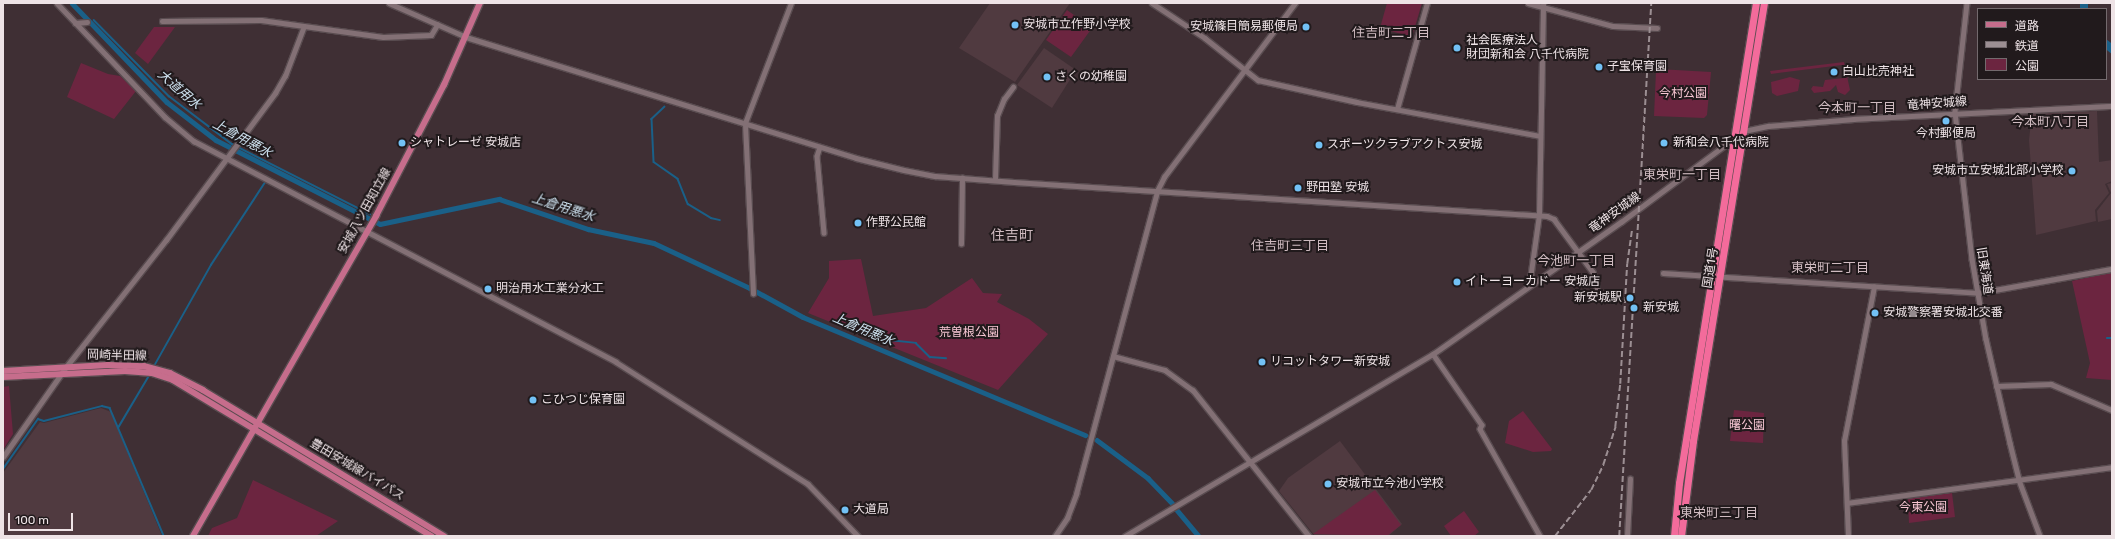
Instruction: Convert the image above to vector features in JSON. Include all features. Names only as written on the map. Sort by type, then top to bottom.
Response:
[{"type":"highway","name":"国道1号","points":[[1674,536],[1712,277],[1736,137],[1756,3]]},
{"type":"highway","name":"国道1号","points":[[1680,536],[1693,441],[1764,3]]},
{"type":"main road","name":"安城八ツ田知立線","points":[[258,423],[376,216],[466,37],[480,3]]},
{"type":"main road","name":"岡崎半田線","points":[[3,371],[108,365],[162,370],[190,382],[258,423]]},
{"type":"main road","name":"岡崎半田線","points":[[3,377],[125,371],[158,375],[185,387],[254,429]]},
{"type":"main road","points":[[192,536],[258,423]]},
{"type":"main road","name":"豊田安城線バイパス","points":[[258,423],[444,536]]},
{"type":"main road","name":"豊田安城線バイパス","points":[[254,429],[432,536]]},
{"type":"street","points":[[57,3],[179,130],[226,158],[622,366],[808,484],[858,536]]},
{"type":"street","points":[[389,3],[437,26],[466,37],[820,147],[904,170],[962,178],[1539,215],[1554,219],[1593,272],[1598,286]]},
{"type":"street","points":[[753,294],[754,288],[745,123],[791,3]]},
{"type":"street","points":[[1152,3],[1205,38],[1244,71],[1258,80],[1397,109],[1540,136]]},
{"type":"street","points":[[1055,536],[1067,518],[1076,494],[1114,356],[1139,250],[1157,191],[1164,177],[1295,3]]},
{"type":"street","points":[[1397,109],[1427,3]]},
{"type":"street","points":[[1528,3],[1542,5],[1613,26],[1657,28]]},
{"type":"street","name":"旧東海道","points":[[1967,3],[1955,112],[1978,293],[1996,386],[2019,480],[2040,536]]},
{"type":"street","points":[[1529,286],[1539,215],[1542,5]]},
{"type":"street","points":[[162,21],[261,20],[365,35],[406,37],[431,35],[437,26]]},
{"type":"street","points":[[75,22],[87,22]]},
{"type":"street","points":[[3,457],[66,367],[166,240],[285,76],[304,26]]},
{"type":"street","points":[[995,180],[997,116],[1004,99],[1013,87]]},
{"type":"street","name":"竜神安城線","points":[[1125,536],[1433,354],[1548,274],[1744,131],[1768,126],[1955,112],[2112,106]]},
{"type":"street","points":[[820,147],[817,156],[824,233]]},
{"type":"street","points":[[961,244],[962,178]]},
{"type":"street","points":[[1663,273],[1978,293],[2112,269]]},
{"type":"street","points":[[1848,536],[1844,441],[1874,287]]},
{"type":"street","points":[[1433,354],[1482,426],[1480,429],[1540,536]]},
{"type":"street","points":[[1114,356],[1165,370],[1185,383],[1200,397],[1248,463],[1309,536]]},
{"type":"street","points":[[1996,386],[2051,384],[2112,410]]},
{"type":"street","points":[[1847,503],[2112,467]]},
{"type":"street","points":[[1627,536],[1630,479]]},
{"type":"shaded area","name":"安城市立作野小学校","points":[[990,3],[1070,3],[1015,82],[959,48]]},
{"type":"shaded area","name":"さくの幼稚園","points":[[1044,48],[1076,70],[1052,108],[1017,85]]},
{"type":"shaded area","name":"安城市立安城北部小学校","points":[[2097,111],[2099,162],[2112,160],[2112,181],[2105,184],[2109,193],[2095,210],[2096,221],[2036,235],[2029,140],[2032,113]]},
{"type":"shaded area","points":[[2112,183],[2112,219],[2098,222],[2097,211],[2111,193],[2107,184]]},
{"type":"shaded area","points":[[101,408],[111,412],[162,536],[3,536],[3,473],[40,422],[44,423]]},
{"type":"shaded area","name":"安城市立今池小学校","points":[[1340,441],[1402,524],[1388,536],[1315,536],[1279,491],[1288,478]]},
{"type":"green space","points":[[1387,3],[1422,3],[1412,37],[1380,28]]},
{"type":"green space","points":[[1067,10],[1092,28],[1071,57],[1046,40]]},
{"type":"green space","points":[[154,27],[175,27],[148,64],[135,53]]},
{"type":"green space","points":[[1844,62],[1850,90],[1845,95],[1838,92],[1836,85],[1830,91],[1814,93],[1811,89],[1813,86],[1823,87],[1825,80],[1844,78],[1842,65],[1771,74],[1770,71]]},
{"type":"green space","points":[[81,63],[108,74],[120,76],[136,91],[114,119],[67,97]]},
{"type":"green space","name":"今村公園","points":[[1658,69],[1711,72],[1707,115],[1704,118],[1654,116],[1656,71]]},
{"type":"green space","points":[[1790,77],[1800,80],[1798,91],[1777,96],[1772,93],[1771,82]]},
{"type":"green space","name":"荒曽根公園","points":[[861,259],[873,316],[926,308],[972,278],[983,293],[1002,294],[997,302],[1029,319],[1048,334],[998,390],[808,313],[829,278],[829,261]]},
{"type":"green space","points":[[2112,272],[2112,380],[2086,378],[2090,363],[2072,281]]},
{"type":"green space","points":[[9,386],[13,434],[3,450],[3,387]]},
{"type":"green space","name":"曙公園","points":[[1734,410],[1764,413],[1763,443],[1730,441]]},
{"type":"green space","points":[[1523,411],[1552,449],[1551,451],[1533,452],[1505,443],[1509,421]]},
{"type":"green space","points":[[253,480],[338,521],[316,536],[208,536],[212,528],[237,518]]},
{"type":"green space","points":[[1375,490],[1401,525],[1387,536],[1313,534]]},
{"type":"green space","name":"今東公園","points":[[1952,493],[1955,517],[1909,523],[1908,498]]},
{"type":"green space","points":[[1464,511],[1479,532],[1474,536],[1451,536],[1444,526]]},
{"type":"waterway","name":"上倉用悪水","points":[[72,3],[167,102],[216,140],[380,224],[499,199],[588,229],[654,243],[750,288],[803,317],[1085,435]]},
{"type":"waterway","points":[[2084,3],[2084,8]]},
{"type":"waterway","name":"大道用水","points":[[94,20],[169,96],[232,144],[370,214]]},
{"type":"waterway","points":[[2107,45],[2112,49]]},
{"type":"waterway","points":[[665,107],[652,119],[654,162],[678,179],[688,204],[711,218],[720,220]]},
{"type":"waterway","points":[[153,368],[211,265],[266,181]]},
{"type":"waterway","points":[[875,329],[877,333],[889,340],[916,343],[930,357],[946,358]]},
{"type":"waterway","points":[[2107,338],[2112,338]]},
{"type":"waterway","points":[[118,428],[150,374]]},
{"type":"waterway","points":[[3,469],[38,419],[44,421],[102,406],[110,408],[164,536]]},
{"type":"waterway","name":"上倉用悪水","points":[[1097,440],[1148,478],[1172,503]]},
{"type":"waterway","name":"上倉用悪水","points":[[1177,510],[1199,536]]},
{"type":"railway","points":[[1619,536],[1651,3]]},
{"type":"railway","points":[[1555,536],[1591,490],[1603,465],[1615,427],[1620,384],[1627,264],[1632,230]]},
{"type":"place","name":"安城市立作野小学校","points":[[1015,25]]},
{"type":"place","name":"安城篠目簡易郵便局","points":[[1306,27]]},
{"type":"place","name":"社会医療法人 財団新和会 八千代病院","points":[[1457,48]]},
{"type":"place","name":"子宝保育園","points":[[1599,67]]},
{"type":"place","name":"白山比売神社","points":[[1834,72]]},
{"type":"place","name":"さくの幼稚園","points":[[1047,77]]},
{"type":"place","name":"今村郵便局","points":[[1946,121]]},
{"type":"place","name":"シャトレーゼ 安城店","points":[[402,143]]},
{"type":"place","name":"新和会八千代病院","points":[[1664,143]]},
{"type":"place","name":"スポーツクラブアクトス安城","points":[[1319,145]]},
{"type":"place","name":"安城市立安城北部小学校","points":[[2072,171]]},
{"type":"place","name":"野田塾 安城","points":[[1298,188]]},
{"type":"place","name":"作野公民館","points":[[858,223]]},
{"type":"place","name":"イトーヨーカドー 安城店","points":[[1457,282]]},
{"type":"place","name":"明治用水工業分水工","points":[[488,289]]},
{"type":"place","name":"新安城駅","points":[[1630,298]]},
{"type":"place","name":"新安城","points":[[1634,308]]},
{"type":"place","name":"安城警察署安城北交番","points":[[1875,313]]},
{"type":"place","name":"リコットタワー新安城","points":[[1262,362]]},
{"type":"place","name":"こひつじ保育園","points":[[533,400]]},
{"type":"place","name":"安城市立今池小学校","points":[[1328,484]]},
{"type":"place","name":"大道局","points":[[845,510]]},
{"type":"district","name":"住吉町二丁目","points":[[1391,33]]},
{"type":"district","name":"今本町一丁目","points":[[1857,108]]},
{"type":"district","name":"今本町八丁目","points":[[2050,122]]},
{"type":"district","name":"東栄町一丁目","points":[[1682,175]]},
{"type":"district","name":"住吉町","points":[[1012,236]]},
{"type":"district","name":"住吉町三丁目","points":[[1290,246]]},
{"type":"district","name":"今池町一丁目","points":[[1576,261]]},
{"type":"district","name":"東栄町二丁目","points":[[1830,268]]},
{"type":"district","name":"東栄町三丁目","points":[[1719,513]]}]
